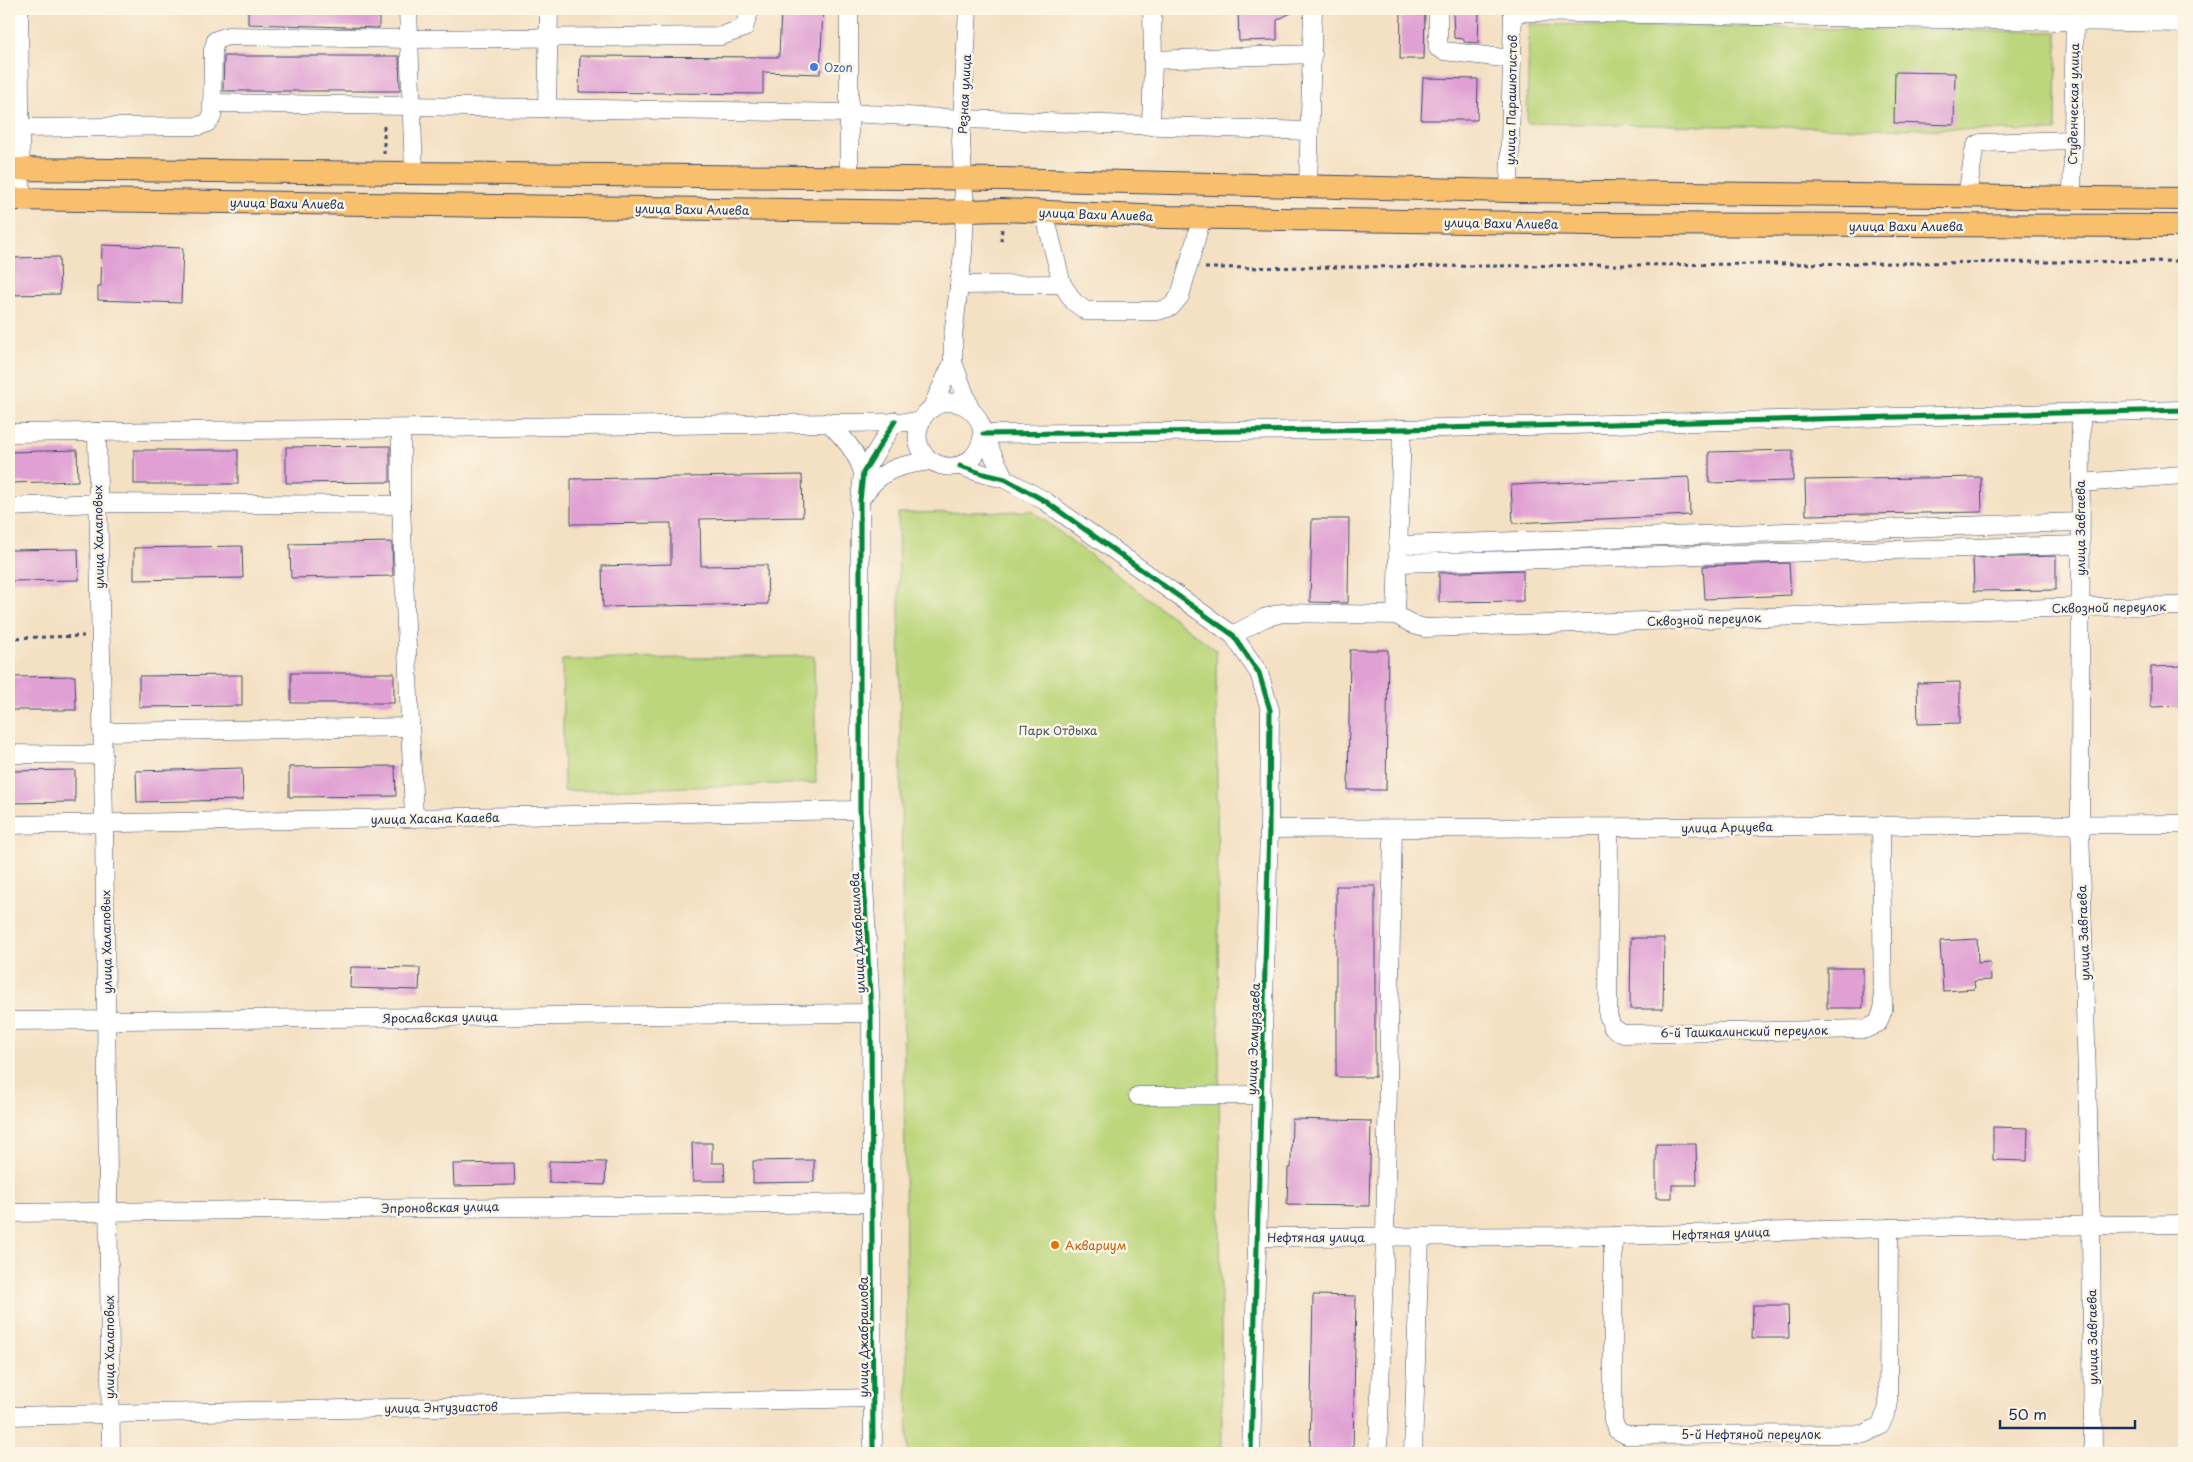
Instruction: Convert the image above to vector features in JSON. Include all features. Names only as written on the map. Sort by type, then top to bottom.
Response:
[{"type":"main road","points":[[15,169],[964,180],[1509,191],[2184,199]]},
{"type":"main road","name":"улица Вахи Алиева","points":[[15,200],[965,212],[1002,210],[1202,217],[1590,224],[2184,226]]},
{"type":"street","points":[[15,200],[15,169],[20,128],[19,9]]},
{"type":"street","points":[[408,9],[410,106],[414,174]]},
{"type":"street","points":[[547,108],[550,38],[549,9]]},
{"type":"street","points":[[20,128],[199,126],[207,123],[212,117],[213,50],[216,40],[228,36],[410,39],[721,36],[744,28],[750,9]]},
{"type":"street","points":[[849,9],[849,179]]},
{"type":"street","name":"Резная улица","points":[[953,362],[953,336],[965,212],[962,119],[968,9]]},
{"type":"street","points":[[1151,126],[1152,9]]},
{"type":"street","points":[[1308,186],[1308,131],[1314,9]]},
{"type":"street","points":[[1438,9],[1436,42],[1438,48],[1444,51],[1512,59]]},
{"type":"street","points":[[1513,10],[2075,16],[2184,23]]},
{"type":"street","name":"улица Парашютистов","points":[[1509,191],[1513,10]]},
{"type":"street","name":"Студенческая улица","points":[[2072,199],[2075,16]]},
{"type":"street","points":[[1153,60],[1313,54]]},
{"type":"street","points":[[212,103],[849,113],[962,119],[1308,131]]},
{"type":"street","points":[[1967,197],[1974,151],[1976,146],[1981,143],[2072,140]]},
{"type":"street","points":[[1044,212],[1062,284],[1074,302],[1086,310],[1158,310],[1171,307],[1180,296],[1202,217]]},
{"type":"street","points":[[959,285],[1062,284]]},
{"type":"street","points":[[953,362],[971,411],[981,425],[983,434],[1005,479]]},
{"type":"street","points":[[931,461],[919,445],[918,435],[953,362]]},
{"type":"street","points":[[9,433],[895,421],[926,415],[940,404],[950,402],[960,404],[971,411]]},
{"type":"street","points":[[983,434],[1402,430],[2184,410]]},
{"type":"street","name":"улица Завгаева","points":[[2081,412],[2080,825],[2091,1224],[2093,1453]]},
{"type":"street","name":"улица Джабраилова","points":[[873,1453],[871,1012],[860,810],[860,500],[863,473],[895,421]]},
{"type":"street","points":[[828,422],[845,440],[860,464],[863,473]]},
{"type":"street","points":[[401,429],[400,505],[414,818]]},
{"type":"street","points":[[1396,614],[1402,430]]},
{"type":"street","name":"улица Халаповых","points":[[96,432],[107,1021],[111,1453]]},
{"type":"street","points":[[860,500],[868,488],[888,471],[898,466],[931,461],[950,467],[960,466],[976,454],[983,434]]},
{"type":"street","name":"улица Эсмурзаева","points":[[960,466],[1005,479],[1045,501],[1232,635],[1259,673],[1270,710],[1269,829],[1251,1453]]},
{"type":"street","points":[[2080,483],[2182,475]]},
{"type":"street","points":[[9,507],[97,503],[400,505]]},
{"type":"street","points":[[1398,544],[2080,522]]},
{"type":"street","points":[[1398,563],[2080,545]]},
{"type":"street","name":"Сквозной переулок","points":[[1232,635],[1264,618],[1282,613],[1396,614],[1414,625],[1426,628],[2080,607],[2184,606]]},
{"type":"street","points":[[102,732],[410,727]]},
{"type":"street","points":[[9,754],[103,755]]},
{"type":"street","name":"улица Хасана Кааева","points":[[9,825],[860,810]]},
{"type":"street","name":"улица Арцуева","points":[[1269,829],[2184,824]]},
{"type":"street","name":"6-й Ташкалинский переулок","points":[[1608,828],[1608,1015],[1612,1027],[1623,1034],[1866,1029],[1878,1023],[1883,1010],[1881,825]]},
{"type":"street","points":[[1378,1453],[1385,1237],[1393,829]]},
{"type":"street","name":"Ярославская улица","points":[[9,1022],[871,1012]]},
{"type":"street","points":[[1138,1096],[1261,1095]]},
{"type":"street","name":"Эпроновская улица","points":[[9,1213],[108,1210],[872,1203]]},
{"type":"street","name":"Нефтяная улица","points":[[1257,1237],[1612,1236],[1889,1228],[2184,1224]]},
{"type":"street","name":"5-й Нефтяной переулок","points":[[1612,1236],[1613,1420],[1617,1430],[1626,1434],[1864,1434],[1880,1426],[1888,1408],[1889,1228]]},
{"type":"street","points":[[1413,1453],[1420,1236]]},
{"type":"street","name":"улица Энтузиастов","points":[[9,1416],[873,1398]]},
{"type":"path","points":[[1189,268],[2184,261]]},
{"type":"path","points":[[9,638],[100,636]]},
{"type":"green space","points":[[1529,24],[2057,32],[2056,131],[1527,123]]},
{"type":"green space","name":"Парк Отдыха","points":[[1032,511],[1216,650],[1222,1453],[908,1453],[898,513]]},
{"type":"green space","points":[[814,656],[816,783],[564,791],[562,660]]},
{"type":"building","points":[[248,9],[379,9],[379,28],[248,24]]},
{"type":"building","points":[[781,9],[823,9],[820,74],[763,72],[763,94],[579,92],[580,56],[779,57]]},
{"type":"building","points":[[1238,9],[1299,9],[1277,20],[1277,40],[1239,41]]},
{"type":"building","points":[[1401,9],[1425,9],[1424,59],[1400,59]]},
{"type":"building","points":[[1453,9],[1479,9],[1478,43],[1464,42],[1464,39],[1454,38]]},
{"type":"building","points":[[224,56],[399,56],[400,91],[223,91]]},
{"type":"building","points":[[1895,72],[1955,73],[1954,125],[1894,123]]},
{"type":"building","points":[[1423,78],[1478,79],[1477,120],[1421,120]]},
{"type":"building","points":[[102,245],[183,248],[181,303],[98,300],[98,286],[101,286]]},
{"type":"building","points":[[59,257],[60,294],[9,295],[9,258]]},
{"type":"building","points":[[390,446],[390,482],[286,483],[286,447]]},
{"type":"building","points":[[77,450],[78,481],[9,483],[9,452]]},
{"type":"building","points":[[134,450],[238,450],[238,484],[134,484]]},
{"type":"building","points":[[1793,450],[1793,481],[1709,483],[1709,452]]},
{"type":"building","points":[[802,475],[803,517],[700,519],[701,566],[767,565],[768,604],[603,607],[602,566],[671,564],[671,523],[571,524],[571,479]]},
{"type":"building","points":[[1689,477],[1690,515],[1513,523],[1511,485]]},
{"type":"building","points":[[1981,477],[1982,512],[1806,515],[1805,480]]},
{"type":"building","points":[[1312,519],[1349,519],[1348,603],[1310,602]]},
{"type":"building","points":[[392,542],[393,576],[291,578],[290,544]]},
{"type":"building","points":[[242,546],[243,578],[134,580],[134,548]]},
{"type":"building","points":[[78,549],[79,580],[9,581],[9,550]]},
{"type":"building","points":[[2056,556],[2056,590],[1974,591],[1973,558]]},
{"type":"building","points":[[1789,563],[1791,595],[1705,599],[1703,566]]},
{"type":"building","points":[[1523,570],[1523,601],[1439,602],[1439,573]]},
{"type":"building","points":[[1350,650],[1388,650],[1386,790],[1348,790]]},
{"type":"building","points":[[2184,666],[2184,706],[2151,707],[2151,667]]},
{"type":"building","points":[[291,673],[394,673],[394,703],[291,703]]},
{"type":"building","points":[[242,675],[242,706],[139,707],[139,676]]},
{"type":"building","points":[[75,676],[76,710],[9,710],[9,677]]},
{"type":"building","points":[[1960,682],[1960,723],[1918,724],[1917,683]]},
{"type":"building","points":[[395,766],[396,796],[289,797],[289,767]]},
{"type":"building","points":[[242,768],[243,800],[137,802],[136,771]]},
{"type":"building","points":[[75,770],[75,802],[9,803],[9,771]]},
{"type":"building","points":[[1336,886],[1375,886],[1375,1077],[1336,1077]]},
{"type":"building","points":[[1631,938],[1664,938],[1663,1009],[1630,1009]]},
{"type":"building","points":[[1977,939],[1978,963],[1990,962],[1991,980],[1974,981],[1975,989],[1943,991],[1940,941]]},
{"type":"building","points":[[351,967],[420,968],[419,990],[350,988]]},
{"type":"building","points":[[1827,968],[1863,968],[1863,1008],[1827,1008]]},
{"type":"building","points":[[1292,1119],[1371,1121],[1369,1206],[1287,1205],[1288,1168],[1291,1168]]},
{"type":"building","points":[[1993,1127],[2028,1128],[2027,1161],[1993,1160]]},
{"type":"building","points":[[692,1143],[712,1143],[712,1163],[724,1163],[725,1181],[693,1181]]},
{"type":"building","points":[[1656,1144],[1696,1144],[1697,1185],[1672,1185],[1672,1198],[1656,1198]]},
{"type":"building","points":[[814,1160],[814,1182],[753,1183],[753,1161]]},
{"type":"building","points":[[549,1161],[606,1162],[605,1185],[549,1183]]},
{"type":"building","points":[[514,1163],[515,1185],[454,1186],[453,1164]]},
{"type":"building","points":[[1313,1295],[1356,1296],[1353,1453],[1310,1453]]},
{"type":"building","points":[[1753,1305],[1788,1305],[1789,1338],[1752,1338]]},
{"type":"cycle path","points":[[983,434],[1402,429],[2184,410]]},
{"type":"cycle path","points":[[873,1453],[871,1013],[860,810],[860,501],[863,473],[895,421]]},
{"type":"cycle path","points":[[960,466],[1005,479],[1045,501],[1233,635],[1259,673],[1270,710],[1269,829],[1251,1453]]},
{"type":"place","name":"Ozon","points":[[814,67]]},
{"type":"place","name":"Аквариум","points":[[1055,1245]]}]
